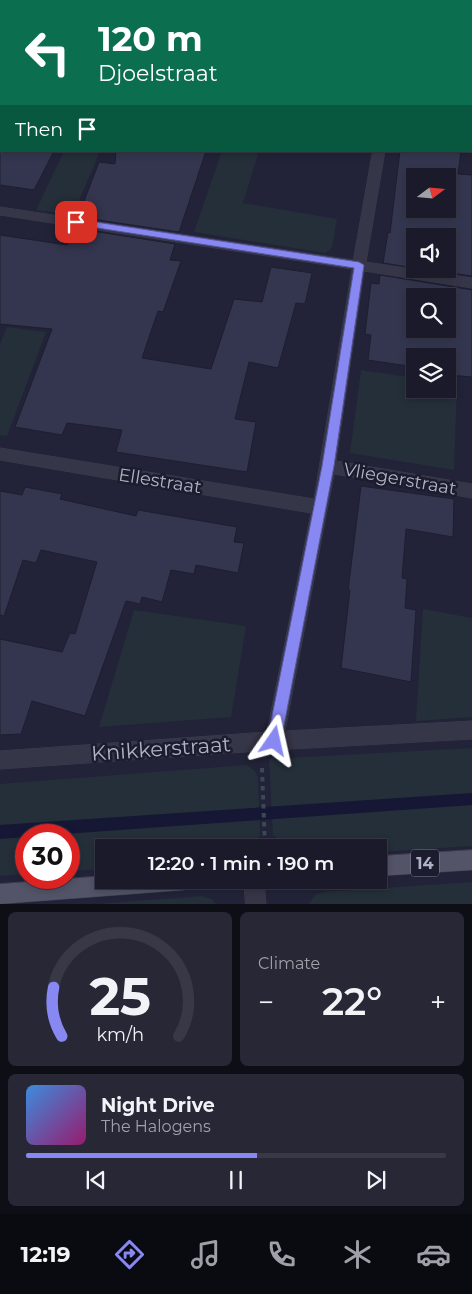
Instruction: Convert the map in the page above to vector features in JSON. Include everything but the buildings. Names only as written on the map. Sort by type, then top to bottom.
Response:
[{"type":"main road","name":"14","points":[[387,865],[472,860]]},
{"type":"main road","points":[[0,894],[95,887]]},
{"type":"street","points":[[274,741],[328,466],[359,265],[379,152]]},
{"type":"street","points":[[0,211],[472,283]]},
{"type":"street","name":"Ellestraat","points":[[0,454],[319,507]]},
{"type":"street","name":"Vliegerstraat","points":[[328,466],[472,491]]},
{"type":"street","name":"Knikkerstraat","points":[[0,760],[274,741],[472,730]]},
{"type":"street","points":[[255,889],[256,904]]},
{"type":"path","points":[[262,786],[265,839]]},
{"type":"shaded area","points":[[64,152],[100,152],[73,215],[36,210]]},
{"type":"shaded area","points":[[222,152],[259,152],[243,203],[337,219],[332,248],[325,253],[194,232]]},
{"type":"shaded area","points":[[7,327],[46,332],[7,436],[0,435],[0,344]]},
{"type":"shaded area","points":[[361,370],[406,377],[406,398],[456,398],[457,384],[454,470],[350,453]]},
{"type":"shaded area","points":[[423,609],[472,618],[472,717],[416,721]]},
{"type":"shaded area","points":[[134,610],[246,626],[231,717],[99,727]]},
{"type":"shaded area","points":[[472,748],[472,846],[387,851],[387,839],[278,839],[273,835],[269,759]]},
{"type":"shaded area","points":[[247,765],[255,771],[258,777],[260,836],[258,839],[95,839],[95,870],[80,870],[80,824],[15,824],[15,875],[0,876],[0,784]]},
{"type":"shaded area","points":[[472,882],[472,904],[309,904],[315,895],[323,892]]},
{"type":"shaded area","points":[[202,896],[212,899],[216,904],[97,904]]},
{"type":"waterway","points":[[0,832],[472,799]]},
{"type":"route","points":[[76,222],[359,265],[328,466],[274,741]]}]
